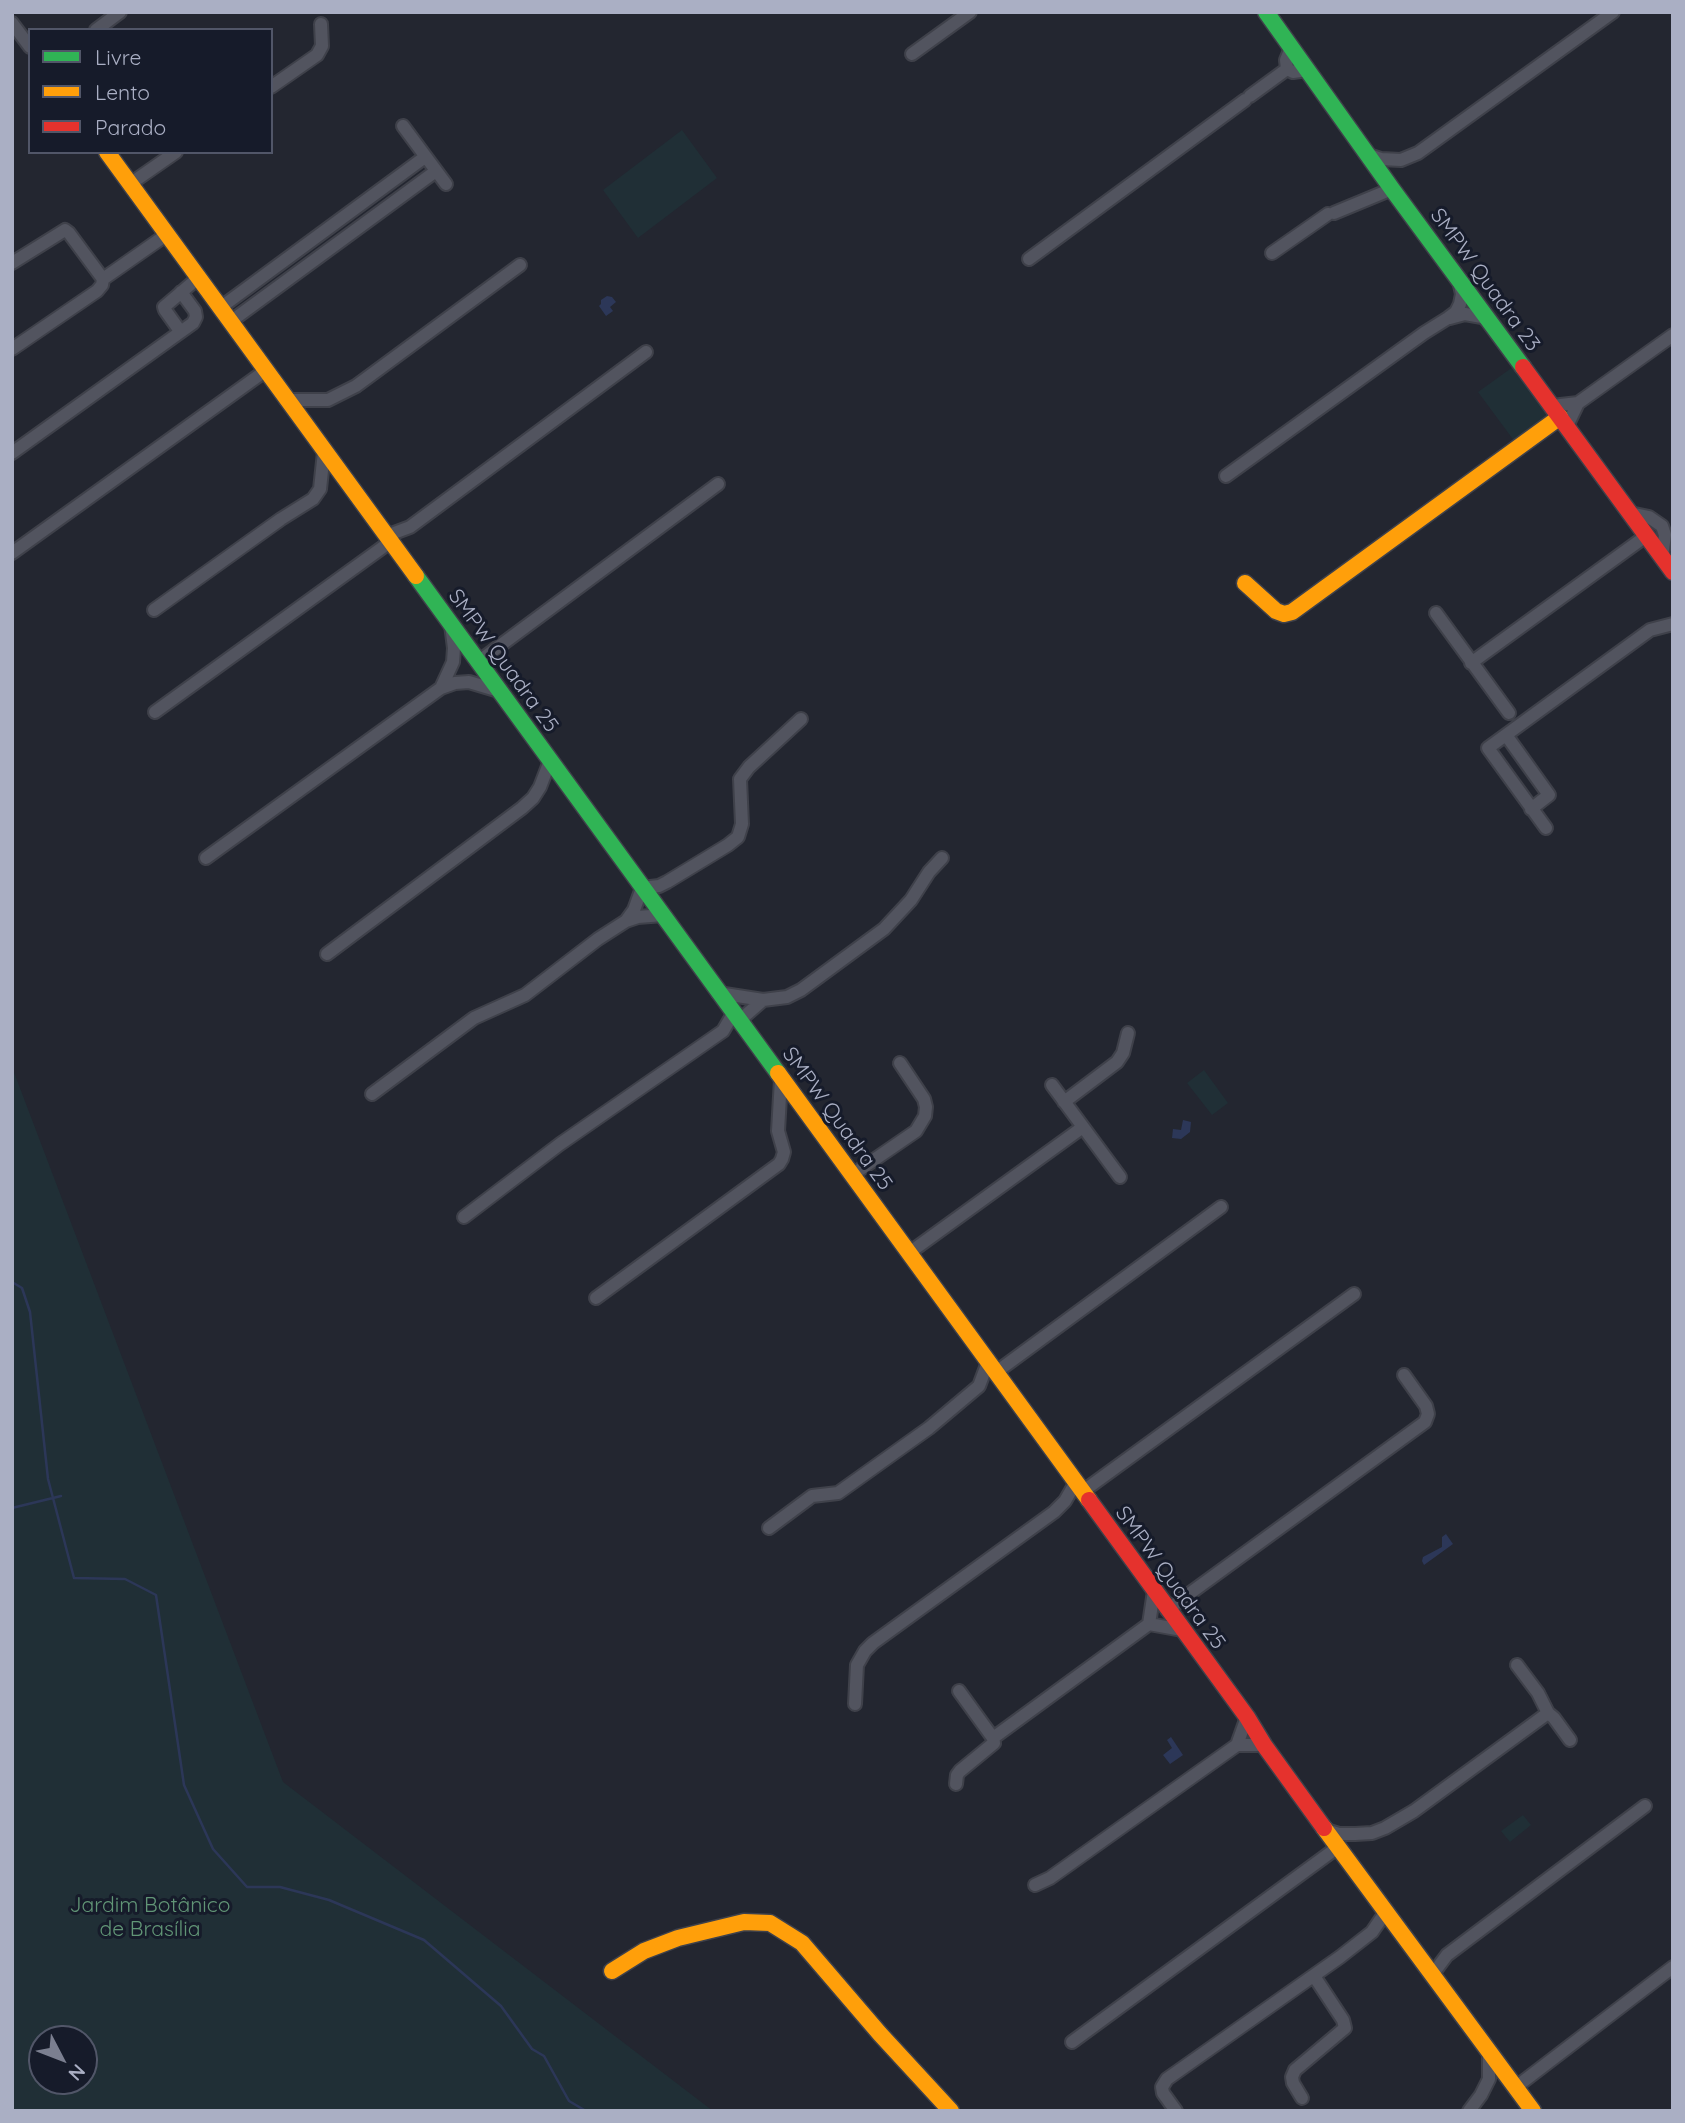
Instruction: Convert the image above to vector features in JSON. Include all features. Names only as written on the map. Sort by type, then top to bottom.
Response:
[{"type":"street","points":[[99,28],[120,12]]},
{"type":"street","points":[[912,54],[970,12]]},
{"type":"street","name":"SMPW Quadra 23","points":[[1266,12],[1392,189],[1673,572]]},
{"type":"street","points":[[1369,155],[1401,160],[1418,153],[1613,12]]},
{"type":"street","points":[[12,23],[28,44]]},
{"type":"street","points":[[273,86],[317,55],[322,46],[321,24]]},
{"type":"street","points":[[1291,48],[1286,60],[1287,68],[1293,72],[1307,70]]},
{"type":"street","points":[[1028,259],[1287,68]]},
{"type":"street","points":[[403,126],[446,184]]},
{"type":"street","name":"SMPW Quadra 25","points":[[108,154],[1247,1717],[1264,1745],[1385,1913],[1533,2111]]},
{"type":"street","points":[[130,184],[173,154]]},
{"type":"street","points":[[220,308],[425,157]]},
{"type":"street","points":[[230,322],[436,171]]},
{"type":"street","points":[[1272,253],[1331,214],[1392,189]]},
{"type":"street","points":[[344,217],[354,231]]},
{"type":"street","points":[[12,263],[65,230],[103,279]]},
{"type":"street","points":[[12,349],[97,291],[103,279],[166,235]]},
{"type":"street","points":[[286,400],[328,400],[356,387],[520,265]]},
{"type":"street","points":[[1226,476],[1456,312],[1462,294],[1457,276]]},
{"type":"street","points":[[180,331],[164,307],[198,278]]},
{"type":"street","points":[[259,279],[269,294]]},
{"type":"street","points":[[12,453],[193,323],[195,311],[181,292]]},
{"type":"street","points":[[1448,318],[1465,314],[1489,322]]},
{"type":"street","points":[[1245,583],[1276,611],[1284,614],[1292,612],[1673,335]]},
{"type":"street","points":[[155,712],[391,542],[646,352]]},
{"type":"street","points":[[12,553],[265,370]]},
{"type":"street","points":[[1560,416],[1578,403]]},
{"type":"street","points":[[154,610],[313,499],[320,489],[324,452]]},
{"type":"street","points":[[478,662],[718,484]]},
{"type":"street","points":[[1630,513],[1649,517],[1662,526],[1665,534],[1662,557]]},
{"type":"street","points":[[1662,526],[1673,517]]},
{"type":"street","points":[[1471,663],[1647,536]]},
{"type":"street","points":[[1436,613],[1509,713]]},
{"type":"street","points":[[1546,828],[1488,748],[1650,630],[1673,624]]},
{"type":"street","points":[[441,688],[453,662],[451,625]]},
{"type":"street","points":[[206,858],[441,688],[469,682],[499,691]]},
{"type":"street","points":[[626,921],[634,910],[642,888],[667,882],[737,837],[742,824],[740,779],[749,767],[801,719]]},
{"type":"street","points":[[1506,735],[1549,795],[1531,809]]},
{"type":"street","points":[[327,954],[522,808],[540,787],[550,761]]},
{"type":"street","points":[[718,993],[763,1000],[793,995],[875,936],[911,900],[929,872],[942,858]]},
{"type":"street","points":[[372,1094],[474,1018],[525,995],[626,921],[663,915]]},
{"type":"street","points":[[464,1217],[560,1144],[723,1031],[763,1000]]},
{"type":"street","points":[[1064,1102],[1117,1062],[1123,1053],[1128,1033]]},
{"type":"street","points":[[852,1175],[916,1131],[925,1116],[924,1099],[900,1063]]},
{"type":"street","points":[[596,1298],[779,1164],[784,1152],[778,1131],[782,1079]]},
{"type":"street","points":[[1052,1085],[1120,1177]]},
{"type":"street","points":[[909,1253],[1083,1127]]},
{"type":"street","points":[[769,1528],[812,1496],[838,1493],[929,1428],[995,1373],[1221,1207]]},
{"type":"street","points":[[855,1704],[857,1665],[873,1643],[1054,1511],[1079,1487],[1354,1294]]},
{"type":"street","points":[[979,1386],[995,1373]]},
{"type":"street","points":[[1167,1610],[1425,1422],[1428,1414],[1426,1406],[1404,1376]]},
{"type":"street","points":[[993,1738],[1149,1624],[1154,1591]]},
{"type":"street","points":[[1149,1624],[1182,1630]]},
{"type":"street","points":[[1517,1665],[1538,1693],[1548,1713],[1570,1740]]},
{"type":"street","points":[[956,1784],[960,1771],[992,1746],[993,1738],[959,1691]]},
{"type":"street","points":[[1326,1830],[1339,1835],[1355,1835],[1385,1828],[1414,1811],[1548,1713]]},
{"type":"street","points":[[1035,1885],[1050,1878],[1237,1745],[1247,1717]]},
{"type":"street","points":[[1237,1745],[1264,1745]]},
{"type":"street","points":[[1427,1970],[1645,1806]]},
{"type":"street","points":[[1072,2042],[1338,1847]]},
{"type":"street","points":[[1176,2111],[1163,2093],[1162,2087],[1167,2079],[1372,1932],[1385,1913]]},
{"type":"street","points":[[612,1971],[644,1951],[678,1938],[744,1922],[770,1923],[802,1943],[951,2111]]},
{"type":"street","points":[[1372,1932],[1397,1928]]},
{"type":"street","points":[[1516,2087],[1673,1968]]},
{"type":"street","points":[[1302,2098],[1293,2083],[1295,2070],[1345,2028],[1343,2020],[1314,1976]]},
{"type":"street","points":[[1469,2111],[1489,2079],[1489,2054]]},
{"type":"green space","points":[[682,130],[717,178],[638,238],[603,190]]},
{"type":"green space","points":[[1517,364],[1554,415],[1515,442],[1478,392]]},
{"type":"green space","name":"Jardim Botânico de Brasília","points":[[12,1067],[283,1782],[713,2111],[12,2111]]},
{"type":"green space","points":[[1204,1070],[1228,1103],[1212,1115],[1187,1083]]},
{"type":"green space","points":[[1523,1815],[1531,1825],[1510,1842],[1501,1831]]},
{"type":"water","points":[[607,296],[616,302],[610,307],[613,311],[606,316],[599,306],[601,300]]},
{"type":"water","points":[[1183,1120],[1191,1122],[1190,1132],[1181,1139],[1172,1138],[1173,1129],[1181,1130]]},
{"type":"water","points":[[1446,1534],[1453,1544],[1424,1565],[1423,1557],[1442,1547],[1442,1537]]},
{"type":"water","points":[[1171,1737],[1183,1755],[1170,1764],[1163,1755],[1172,1748],[1167,1740]]},
{"type":"waterway","points":[[12,1282],[22,1288],[30,1312],[48,1479],[74,1578],[125,1579],[156,1595],[184,1785],[213,1849],[247,1887],[280,1887],[329,1900],[424,1940],[501,2006],[532,2049],[544,2056],[569,2101],[586,2111]]},
{"type":"waterway","points":[[12,1508],[61,1496]]},
{"type":"traffic: fast","points":[[1266,12],[1523,367]]},
{"type":"traffic: fast","points":[[416,576],[778,1073]]},
{"type":"traffic: slow","points":[[108,154],[416,576]]},
{"type":"traffic: slow","points":[[1245,583],[1276,611],[1284,614],[1292,612],[1560,417]]},
{"type":"traffic: slow","points":[[778,1073],[1089,1500]]},
{"type":"traffic: slow","points":[[1324,1828],[1533,2111]]},
{"type":"traffic: slow","points":[[612,1971],[644,1951],[678,1938],[744,1922],[770,1923],[802,1943],[951,2111]]},
{"type":"traffic: jam","points":[[1523,367],[1673,572]]},
{"type":"traffic: jam","points":[[1089,1500],[1324,1828]]}]
